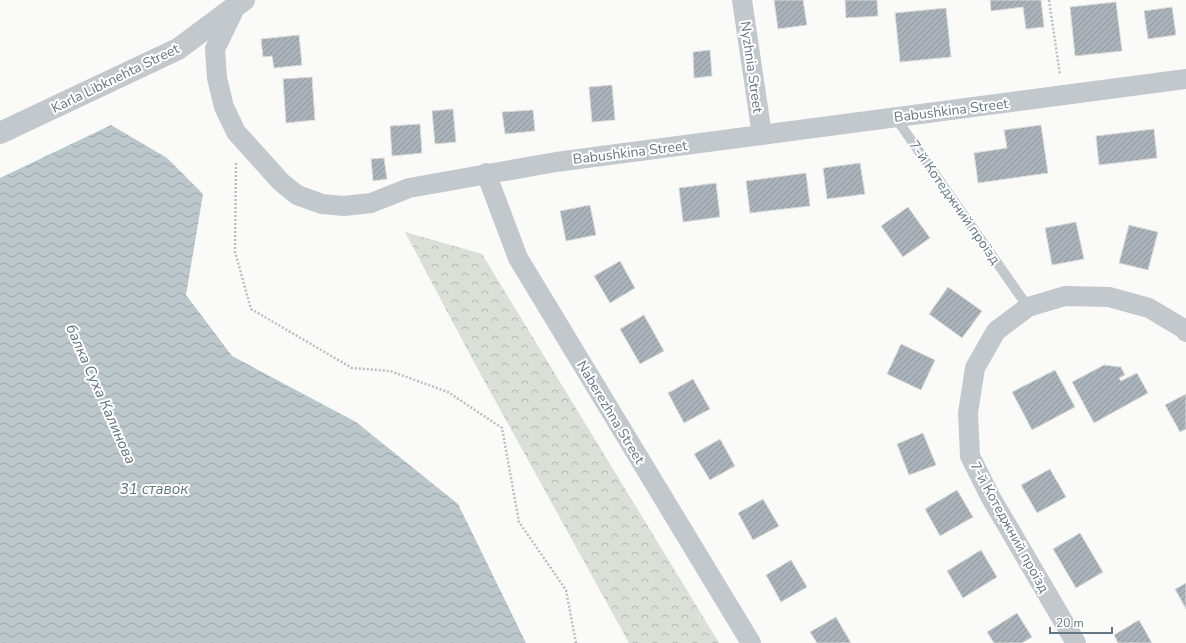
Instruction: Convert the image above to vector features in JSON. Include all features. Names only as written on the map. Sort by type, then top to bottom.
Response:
[{"type":"street","name":"Nyzhnia Street","points":[[742,0],[762,135]]},
{"type":"street","name":"Babushkina Street","points":[[240,4],[216,48],[217,78],[224,107],[236,132],[281,182],[297,194],[322,204],[344,206],[371,203],[409,188],[486,173],[556,162],[1186,80]]},
{"type":"street","name":"Karla Libknehta Street","points":[[0,133],[178,49],[240,4]]},
{"type":"street","name":"Naberezhna Street","points":[[486,173],[518,258],[751,643]]},
{"type":"street","name":"7-й Котеджний проїзд","points":[[1076,643],[991,498],[970,456],[968,413],[975,368],[996,332],[1028,306],[1065,296],[1109,297],[1149,308],[1184,329],[1186,332]]},
{"type":"lane","name":"7-й Котеджний проїзд","points":[[895,117],[1028,306]]},
{"type":"path","points":[[1049,0],[1063,96]]},
{"type":"path","points":[[236,132],[235,252],[250,309],[352,368],[390,371],[448,392],[502,428],[519,522],[566,590],[576,643]]},
{"type":"green space","points":[[405,232],[482,254],[719,643],[629,643],[475,364]]},
{"type":"water","name":"31 ставок","points":[[111,125],[167,158],[203,194],[186,295],[232,356],[356,422],[458,504],[526,643],[0,643],[0,178]]},
{"type":"building","points":[[774,0],[803,0],[807,25],[778,29]]},
{"type":"building","points":[[845,0],[877,0],[878,16],[846,18]]},
{"type":"building","points":[[990,0],[1041,0],[1044,27],[1026,29],[1023,7],[991,11]]},
{"type":"building","points":[[1116,2],[1122,51],[1075,56],[1070,7]]},
{"type":"building","points":[[1172,7],[1176,35],[1148,39],[1144,11]]},
{"type":"building","points":[[946,8],[951,57],[900,62],[895,13]]},
{"type":"building","points":[[299,35],[302,65],[274,68],[272,56],[263,57],[261,39]]},
{"type":"building","points":[[710,50],[712,76],[694,78],[693,52]]},
{"type":"building","points":[[312,77],[315,120],[286,123],[283,79]]},
{"type":"building","points":[[612,85],[615,120],[592,122],[589,87]]},
{"type":"building","points":[[453,109],[456,142],[435,144],[432,111]]},
{"type":"building","points":[[533,110],[535,131],[505,134],[502,112]]},
{"type":"building","points":[[420,124],[422,153],[392,156],[390,126]]},
{"type":"building","points":[[1041,125],[1048,173],[978,183],[974,153],[1007,148],[1004,130]]},
{"type":"building","points":[[1154,129],[1157,158],[1099,165],[1096,136]]},
{"type":"building","points":[[384,158],[387,179],[373,181],[371,159]]},
{"type":"building","points":[[860,163],[865,194],[827,199],[823,168]]},
{"type":"building","points":[[806,173],[810,206],[750,213],[746,181]]},
{"type":"building","points":[[716,183],[720,217],[683,222],[679,188]]},
{"type":"building","points":[[590,205],[596,235],[566,241],[560,211]]},
{"type":"building","points":[[908,207],[930,238],[903,257],[881,226]]},
{"type":"building","points":[[1076,222],[1084,259],[1052,265],[1045,228]]},
{"type":"building","points":[[1129,225],[1158,232],[1148,270],[1119,263]]},
{"type":"building","points":[[620,261],[635,288],[610,303],[594,276]]},
{"type":"building","points":[[948,287],[982,311],[962,338],[929,314]]},
{"type":"building","points":[[644,315],[664,351],[640,364],[620,329]]},
{"type":"building","points":[[901,344],[935,360],[921,390],[887,374]]},
{"type":"building","points":[[1104,365],[1121,367],[1125,375],[1119,378],[1121,381],[1137,373],[1148,393],[1094,423],[1072,382]]},
{"type":"building","points":[[1055,370],[1075,407],[1032,430],[1012,392]]},
{"type":"building","points":[[693,379],[710,409],[684,423],[668,393]]},
{"type":"building","points":[[1186,394],[1186,429],[1180,432],[1165,405]]},
{"type":"building","points":[[923,433],[936,465],[909,475],[897,444]]},
{"type":"building","points":[[720,439],[735,466],[710,480],[694,454]]},
{"type":"building","points":[[1050,469],[1066,497],[1037,513],[1021,485]]},
{"type":"building","points":[[957,490],[973,517],[940,536],[925,509]]},
{"type":"building","points":[[763,499],[779,526],[753,540],[738,513]]},
{"type":"building","points":[[1080,533],[1103,572],[1076,588],[1053,549]]},
{"type":"building","points":[[981,550],[997,577],[963,598],[947,571]]},
{"type":"building","points":[[791,560],[807,587],[781,602],[766,575]]},
{"type":"building","points":[[1186,583],[1186,609],[1175,589]]},
{"type":"building","points":[[1017,613],[1032,637],[1022,643],[994,643],[987,632]]},
{"type":"building","points":[[836,617],[851,643],[817,643],[810,632]]},
{"type":"building","points":[[1139,620],[1152,643],[1118,643],[1114,635]]},
{"type":"water label","name":"балка Суха Калинова","points":[[101,394]]}]
